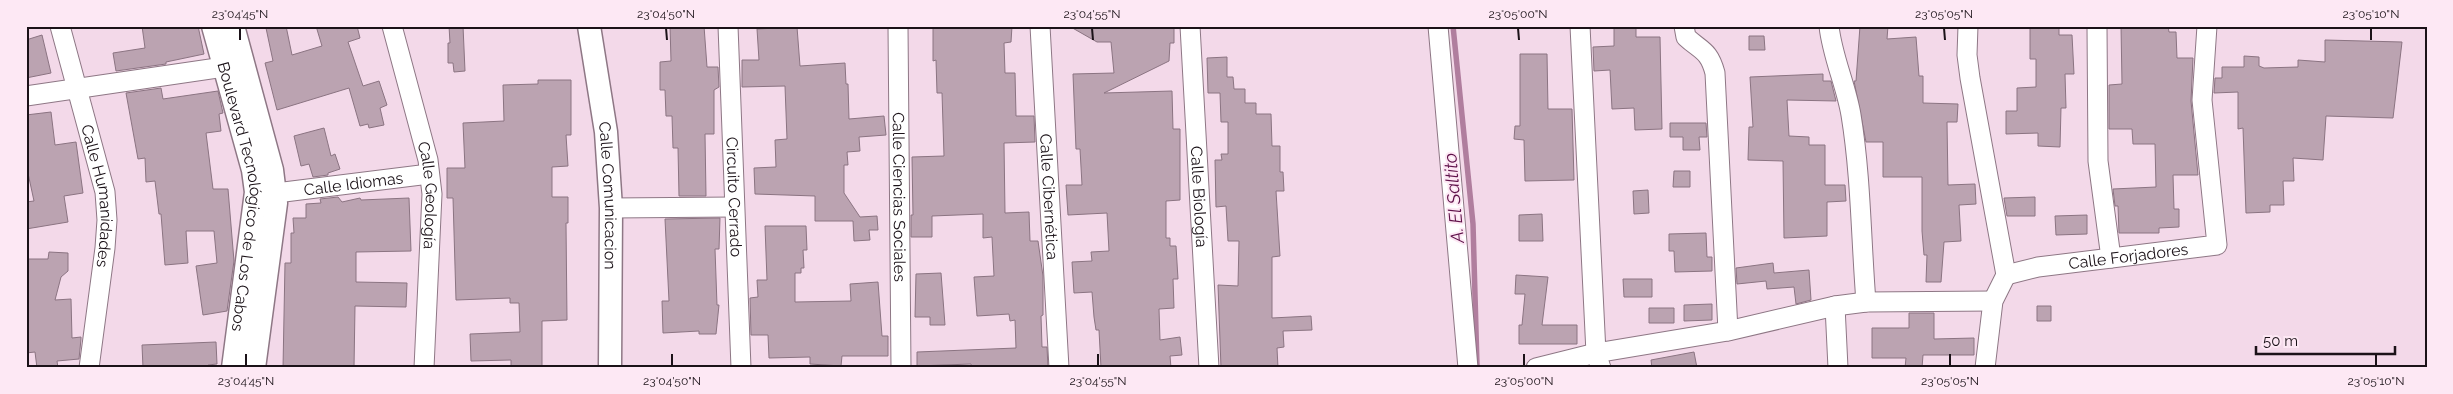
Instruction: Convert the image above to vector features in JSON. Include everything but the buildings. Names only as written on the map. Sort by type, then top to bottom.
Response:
[{"type":"street","name":"Calle Humanidades","points":[[60,26],[105,192],[107,220],[89,368]]},
{"type":"street","name":"Boulevard Tecnológico de Los Cabos","points":[[213,26],[253,170],[256,192],[233,368]]},
{"type":"street","name":"Boulevard Tecnológico de Los Cabos","points":[[234,26],[272,170],[276,193],[263,310],[254,368]]},
{"type":"street","name":"Calle Geología","points":[[392,26],[428,160],[432,211],[424,368]]},
{"type":"street","name":"Calle Comunicacion","points":[[589,26],[606,132],[611,208],[610,368]]},
{"type":"street","name":"Circuito Cerrado","points":[[728,26],[741,368]]},
{"type":"street","name":"Calle Ciencias Sociales","points":[[898,26],[901,368]]},
{"type":"street","name":"Calle Cibernética","points":[[1040,26],[1059,368]]},
{"type":"street","name":"Calle Biología","points":[[1190,26],[1210,368]]},
{"type":"street","points":[[1438,26],[1468,368]]},
{"type":"street","points":[[1580,26],[1599,360]]},
{"type":"street","points":[[1684,26],[1686,36],[1708,54],[1715,73],[1728,331]]},
{"type":"street","points":[[1829,26],[1845,84],[1855,143],[1866,302]]},
{"type":"street","points":[[1968,26],[1967,56],[1970,78],[2006,275],[1993,301],[1985,368]]},
{"type":"street","points":[[2097,26],[2098,161],[2111,258]]},
{"type":"street","name":"Calle Forjadores","points":[[2006,275],[2038,267],[2217,245],[2202,100],[2206,26]]},
{"type":"street","points":[[26,96],[224,67]]},
{"type":"street","name":"Calle Idiomas","points":[[276,193],[429,174]]},
{"type":"street","points":[[611,208],[734,207]]},
{"type":"street","points":[[1536,368],[1599,360],[1834,306],[1866,302],[1993,301]]},
{"type":"street","points":[[1834,306],[1838,368]]},
{"type":"waterway","name":"A. El Saltito","points":[[1453,26],[1473,224],[1477,366]]}]
